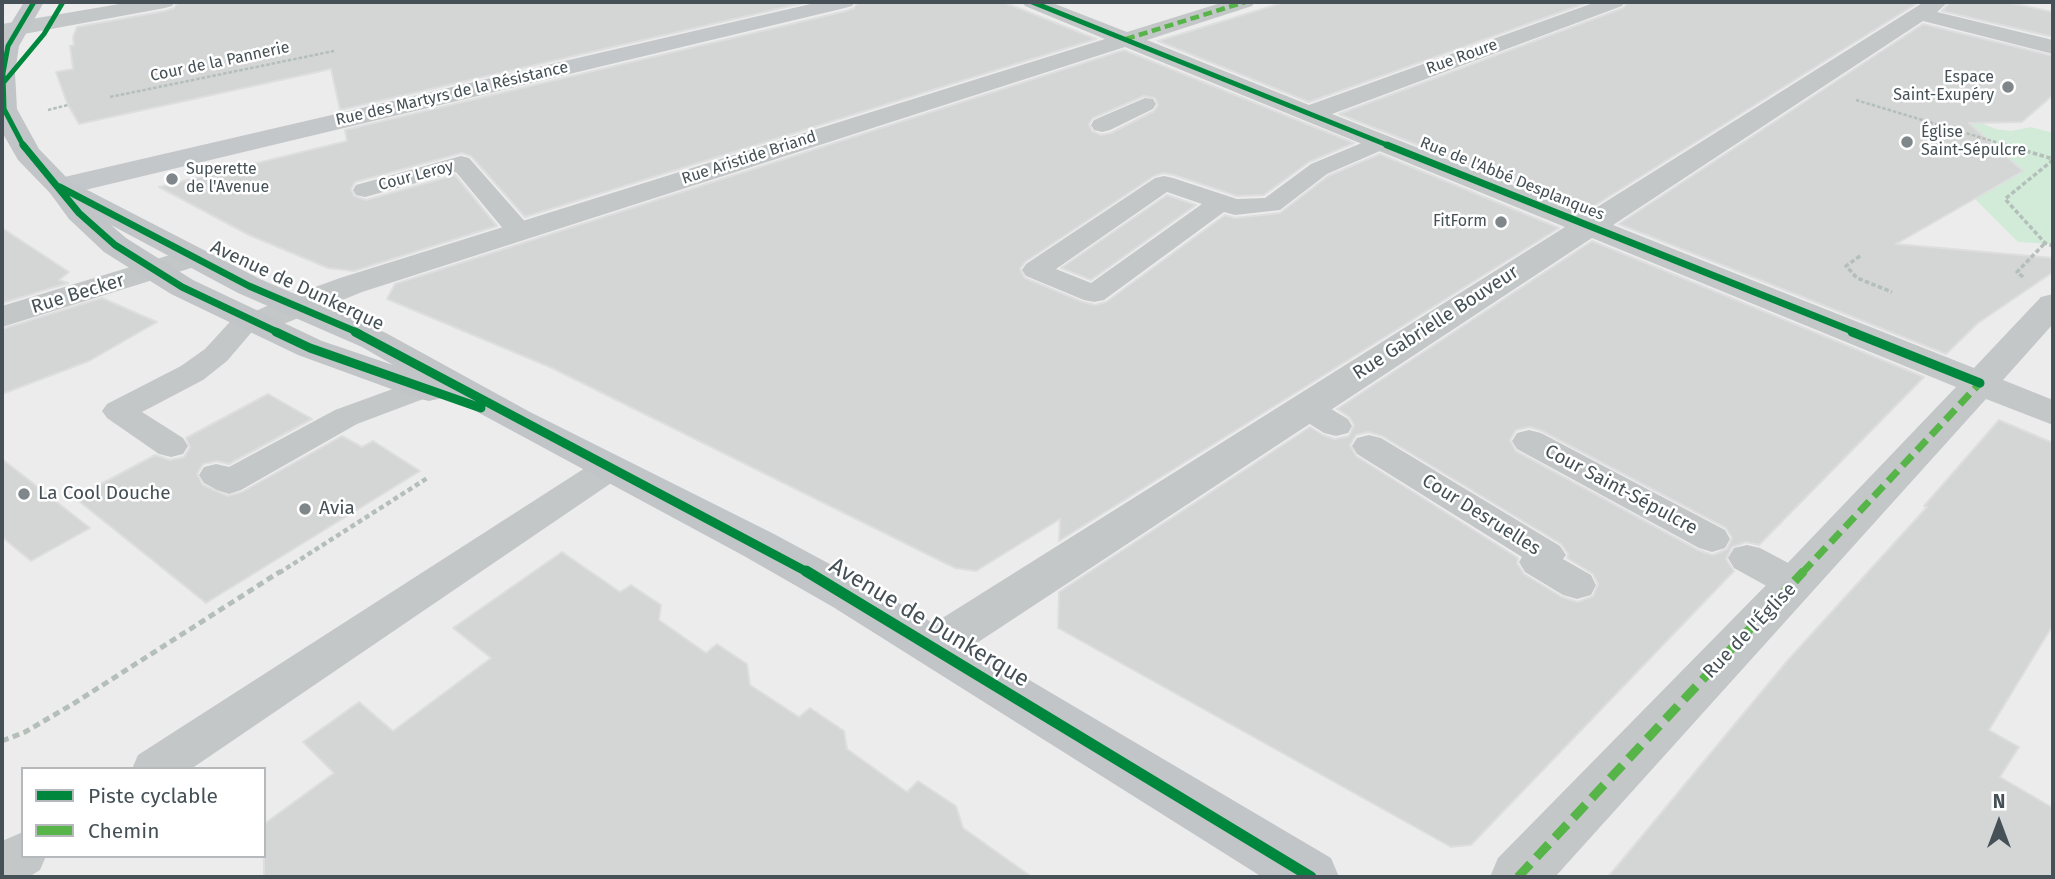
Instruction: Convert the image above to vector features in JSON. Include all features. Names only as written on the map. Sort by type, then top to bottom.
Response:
[{"type":"main road","name":"Avenue de Dunkerque","points":[[34,2],[10,29],[4,60],[4,120],[28,154],[60,187],[79,213],[115,245],[153,270],[310,348],[517,420]]},
{"type":"main road","points":[[4,82],[57,12]]},
{"type":"main road","name":"Avenue de Dunkerque","points":[[60,187],[193,257],[294,306],[374,340],[517,420],[611,467],[849,595],[1311,877]]},
{"type":"street","points":[[10,29],[57,12],[165,2]]},
{"type":"street","name":"Rue des Martyrs de la Résistance","points":[[60,187],[845,2]]},
{"type":"street","name":"Rue de l'Abbé Desplanques","points":[[1032,2],[1126,39],[1202,77],[1310,113],[2053,413]]},
{"type":"street","name":"Rue Aristide Briand","points":[[253,321],[519,231],[1245,2]]},
{"type":"street","name":"Rue Roure","points":[[1310,113],[1615,2]]},
{"type":"street","points":[[1929,8],[2053,47]]},
{"type":"street","name":"Rue Gabrielle Bouveur","points":[[934,647],[1321,416],[1588,225],[1929,8]]},
{"type":"street","name":"Rue Becker","points":[[2,317],[193,257]]},
{"type":"street","name":"Rue de l'Église","points":[[1517,877],[1795,584],[2053,304]]},
{"type":"lane","points":[[1102,125],[1145,104]]},
{"type":"lane","points":[[1221,202],[1094,294],[1036,270],[1164,183],[1221,202],[1235,207],[1271,205],[1318,169],[1381,142]]},
{"type":"lane","name":"Cour Leroy","points":[[365,190],[461,163],[519,231]]},
{"type":"lane","points":[[172,446],[118,411],[192,373],[253,321]]},
{"type":"lane","points":[[216,475],[229,482],[346,417],[423,388]]},
{"type":"lane","name":"Cour Saint-Sépulcre","points":[[1530,441],[1712,539]]},
{"type":"lane","name":"Cour Desruelles","points":[[1369,446],[1547,555],[1538,562],[1577,585]]},
{"type":"lane","points":[[156,767],[611,467]]},
{"type":"lane","points":[[1746,558],[1795,584]]},
{"type":"lane","points":[[2,868],[21,855]]},
{"type":"path","points":[[1809,86],[2053,160]]},
{"type":"path","points":[[2053,160],[2005,199],[2045,243],[2053,246]]},
{"type":"path","points":[[1860,256],[1846,266],[1857,278],[1892,292]]},
{"type":"path","points":[[2,741],[25,732],[73,704],[429,477]]},
{"type":"green space","points":[[1847,87],[1967,117],[1996,129],[2011,131],[2031,127],[2053,133],[2053,244],[2018,242],[1962,186],[1973,177],[2011,178],[2014,174]]},
{"type":"building","points":[[178,2],[808,2],[340,110],[331,69],[79,124],[67,103],[56,72],[73,69],[70,46],[74,45],[73,37],[77,27],[165,11],[174,8]]},
{"type":"building","points":[[858,2],[1003,2],[1096,39],[525,217],[471,156],[462,153],[355,182],[351,189],[354,196],[366,200],[455,175],[497,226],[354,271],[328,268],[249,235],[159,187],[347,141],[345,130],[846,11],[854,8]]},
{"type":"building","points":[[1285,2],[1589,2],[1309,102],[1158,41]]},
{"type":"building","points":[[1628,2],[1919,2],[1586,211],[1339,114],[1623,8]]},
{"type":"building","points":[[1950,2],[2006,2],[2053,12],[2053,37],[1942,11]]},
{"type":"building","points":[[1923,24],[2053,56],[2053,95],[2022,122],[1969,123],[2023,171],[1896,244],[2053,258],[2053,272],[1978,323],[1946,354],[1619,224]]},
{"type":"building","points":[[1124,50],[1354,143],[1309,162],[1264,195],[1237,196],[1174,175],[1163,173],[1154,176],[1025,262],[1020,269],[1025,278],[1083,302],[1095,305],[1106,302],[1225,215],[1235,218],[1280,213],[1328,176],[1380,154],[1559,228],[1059,541],[1060,519],[976,571],[955,568],[552,368],[387,299],[395,284]],"holes":[[[1144,96],[1155,98],[1158,105],[1154,111],[1111,133],[1101,135],[1092,131],[1089,124],[1093,118]]]},
{"type":"building","points":[[1167,195],[1196,205],[1091,280],[1061,268]]},
{"type":"building","points":[[2,228],[69,272],[59,280],[68,283],[2,303]]},
{"type":"building","points":[[1592,241],[1924,377],[1759,545],[1746,542],[1732,547],[1726,559],[1734,571],[1471,845],[1451,847],[1058,628],[1059,592],[1310,427],[1335,439],[1349,436],[1354,425],[1349,417],[1337,409]],"holes":[[[1530,427],[1726,528],[1732,538],[1727,549],[1713,555],[1698,550],[1516,451],[1510,440],[1516,430]],[[1368,432],[1382,436],[1561,544],[1568,554],[1567,558],[1593,574],[1598,584],[1593,596],[1578,602],[1562,597],[1524,574],[1517,563],[1518,558],[1356,456],[1350,445],[1356,435]]]},
{"type":"building","points":[[102,298],[157,322],[89,361],[2,394],[2,329]]},
{"type":"building","points":[[268,394],[312,419],[229,464],[217,461],[203,464],[197,474],[203,485],[228,496],[242,492],[342,436],[362,447],[373,441],[420,471],[206,603],[75,498],[155,455],[170,460],[184,457],[190,447],[186,438]]},
{"type":"building","points":[[1999,420],[2053,443],[2053,625],[1989,730],[2019,747],[2000,777],[2053,808],[2053,877],[1608,877],[1788,660],[1927,507],[1924,506]]},
{"type":"building","name":"La Cool Douche","points":[[2,459],[90,528],[31,561],[2,537]]},
{"type":"building","points":[[562,552],[620,592],[631,585],[661,605],[659,620],[706,653],[717,644],[747,664],[750,685],[799,717],[810,708],[844,731],[847,749],[907,792],[918,781],[956,806],[963,828],[1032,877],[264,877],[266,823],[334,773],[303,742],[359,702],[393,731],[491,658],[453,628]]},
{"type":"marked path","points":[[1126,39],[1245,2]]},
{"type":"marked path","points":[[1518,877],[1980,383]]},
{"type":"cycle path","points":[[34,2],[8,46],[3,73],[4,109],[28,154],[60,187],[79,213],[115,245],[182,287],[310,348],[481,408]]},
{"type":"cycle path","points":[[4,82],[44,34],[63,2]]},
{"type":"cycle path","points":[[1032,2],[1980,383]]},
{"type":"cycle path","points":[[60,187],[249,286],[374,340],[517,420],[759,545],[849,595],[1311,877]]},
{"type":"place","name":"Espace Saint-Exupéry","points":[[2008,87]]},
{"type":"place","name":"Église Saint-Sépulcre","points":[[1907,142]]},
{"type":"place","name":"Superette de l'Avenue","points":[[172,179]]},
{"type":"place","name":"FitForm","points":[[1501,222]]},
{"type":"place","name":"La Cool Douche","points":[[24,494]]},
{"type":"place","name":"Avia","points":[[305,509]]}]
